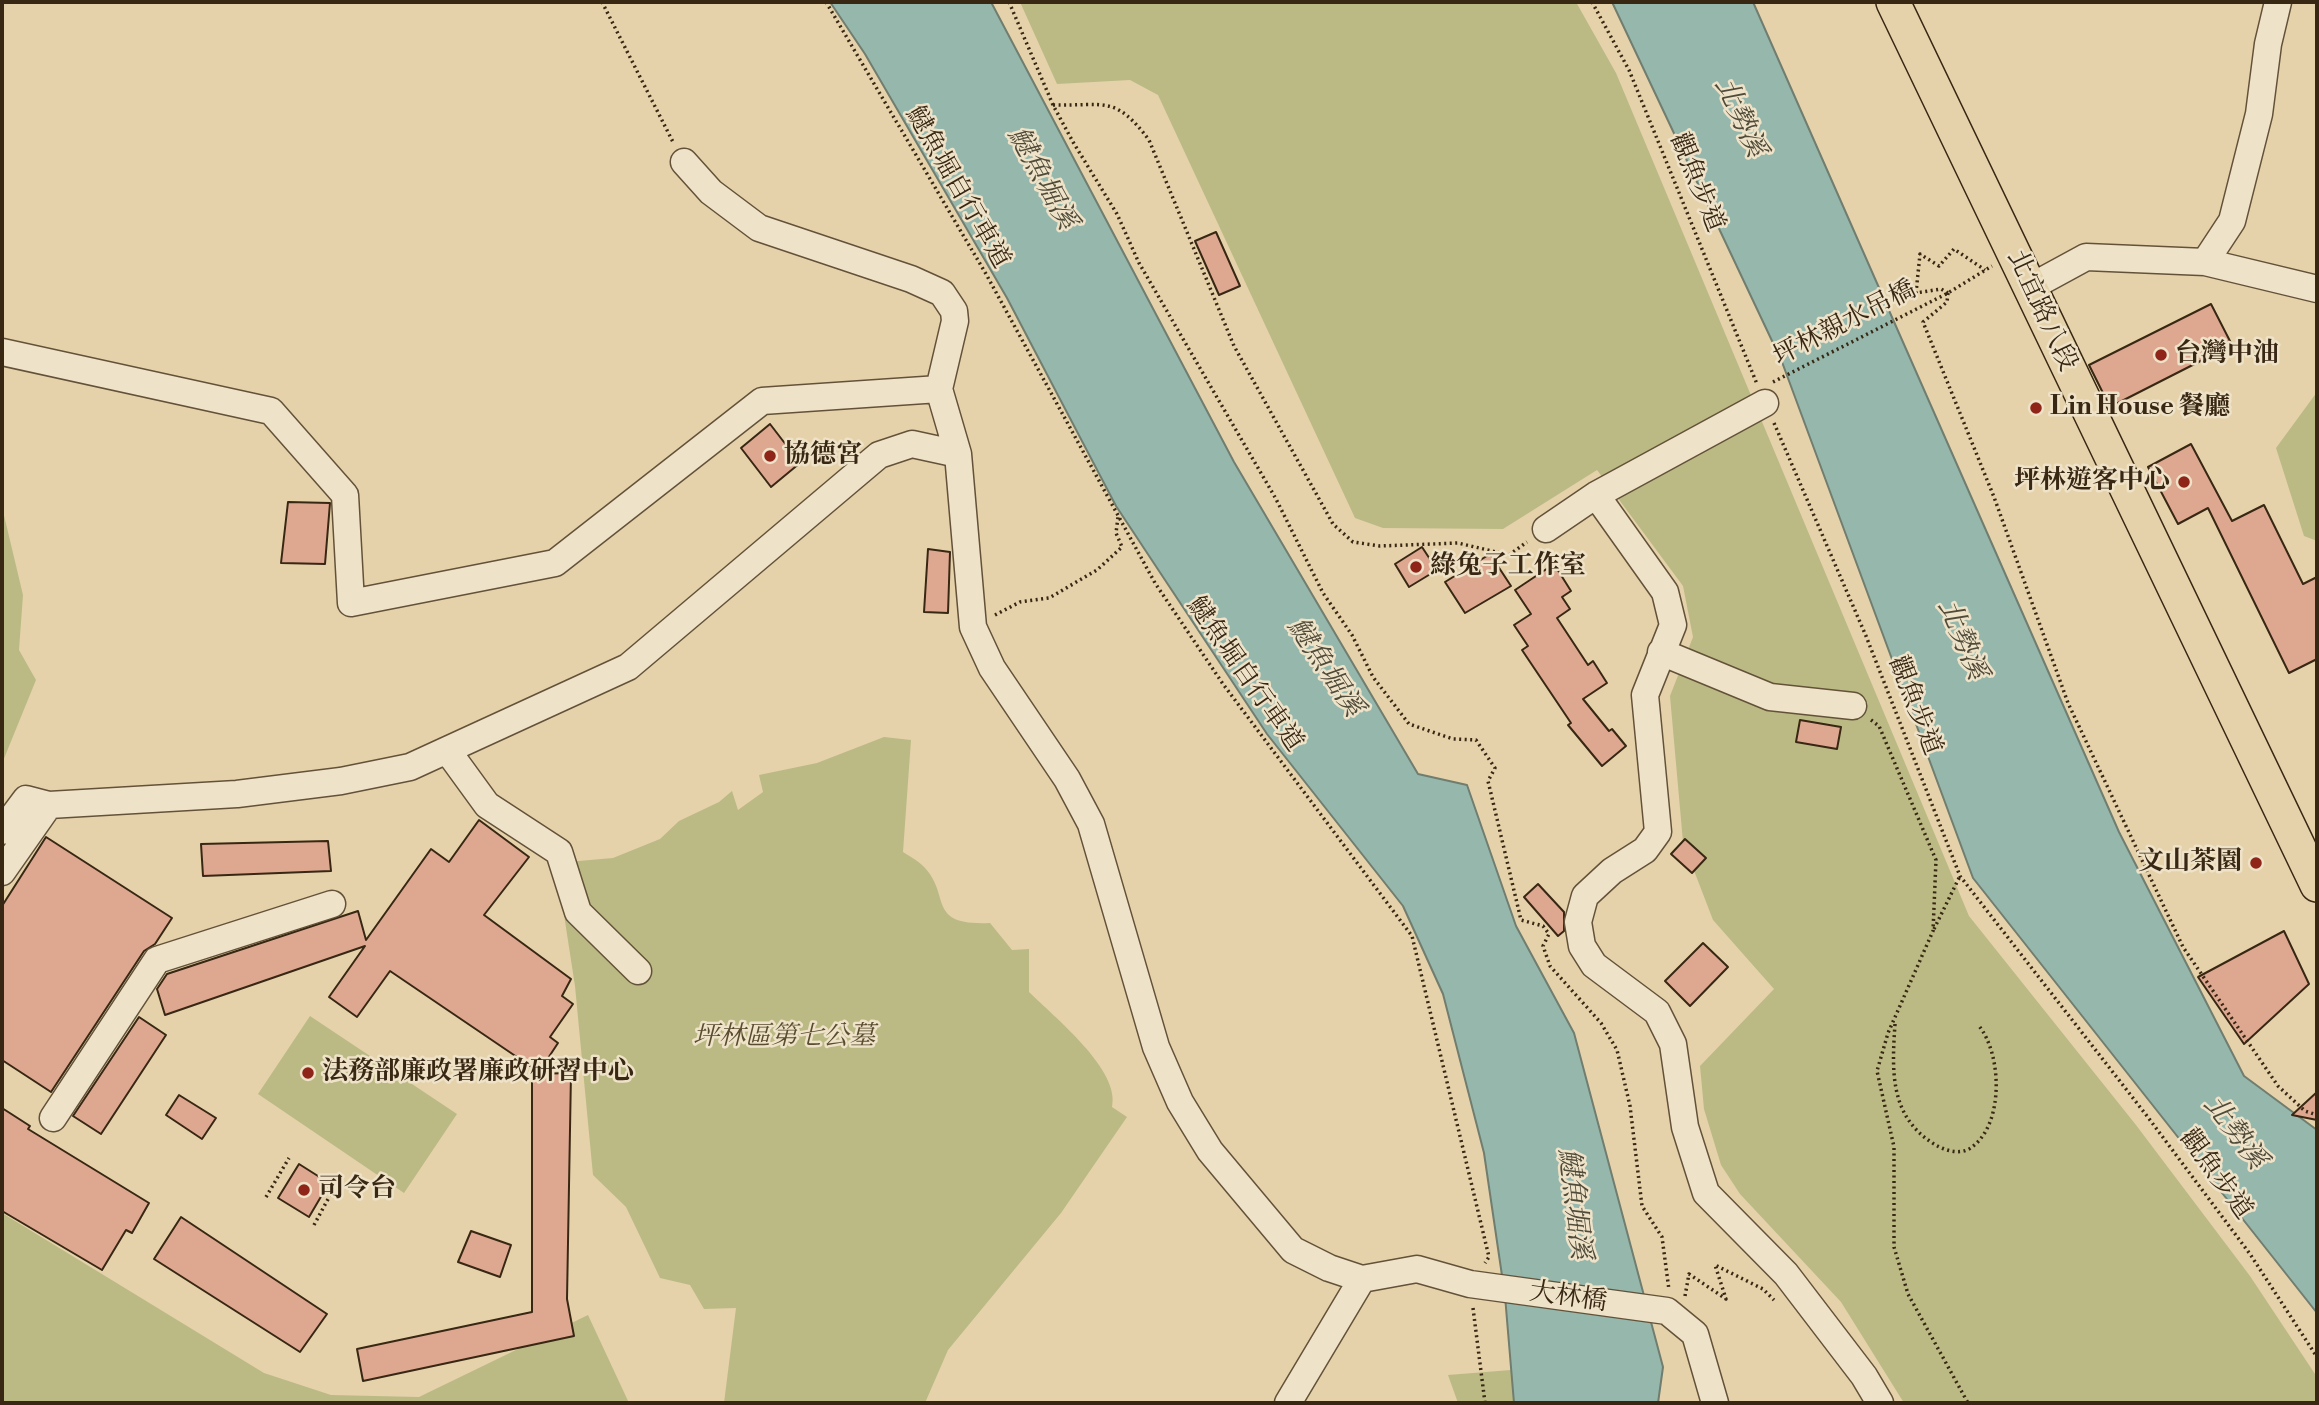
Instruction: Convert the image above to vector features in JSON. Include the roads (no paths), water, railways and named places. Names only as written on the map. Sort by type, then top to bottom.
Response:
[{"type":"main road","name":"北宜路八段","points":[[1893,2],[2317,885]]},
{"type":"street","points":[[2205,262],[2232,221],[2259,114],[2267,44],[2278,2]]},
{"type":"street","points":[[684,162],[711,192],[759,228],[911,279],[942,293],[954,311],[939,389],[958,454],[973,627],[992,668],[1067,779],[1091,824],[1156,1047],[1180,1102],[1210,1151],[1293,1250],[1329,1268],[1362,1279],[1288,1403]]},
{"type":"street","points":[[2029,288],[2086,257],[2205,262],[2317,289]]},
{"type":"street","points":[[2,352],[271,411],[345,495],[351,603],[555,563],[762,401],[939,389]]},
{"type":"street","points":[[1546,529],[1596,495],[1762,396]]},
{"type":"street","points":[[2,831],[26,799],[49,806],[237,794],[341,781],[410,767],[628,667],[878,455],[912,444],[958,454]]},
{"type":"street","points":[[1596,495],[1665,592],[1673,625],[1645,695],[1658,832],[1645,850],[1612,871],[1585,896],[1578,922],[1582,946],[1594,965],[1657,1012],[1673,1044],[1685,1127],[1706,1194],[1786,1274],[1864,1376],[1880,1403]]},
{"type":"street","points":[[1661,652],[1770,697],[1853,706]]},
{"type":"street","points":[[447,750],[487,805],[559,852],[578,912],[638,971]]},
{"type":"street","points":[[2,872],[49,806]]},
{"type":"street","points":[[53,1118],[157,960],[332,904]]},
{"type":"street","name":"大林橋","points":[[1362,1279],[1416,1269],[1470,1284],[1673,1317],[1695,1334],[1715,1403]]},
{"type":"water","name":"𩻸魚堀溪","points":[[830,2],[991,2],[1234,462],[1418,774],[1467,785],[1516,926],[1574,1033],[1663,1367],[1658,1403],[1514,1403],[1505,1296],[1484,1153],[1443,994],[1403,906],[1267,734],[1116,506],[1007,298],[865,54]]},
{"type":"water","name":"北勢溪","points":[[1612,2],[1753,2],[2119,832],[2244,1076],[2317,1130],[2317,1313],[1973,878],[1782,362]]},
{"type":"place","name":"台灣中油","points":[[2161,355]]},
{"type":"place","name":"Lin House 餐廳","points":[[2036,408]]},
{"type":"place","name":"協德宮","points":[[770,456]]},
{"type":"place","name":"坪林遊客中心","points":[[2184,482]]},
{"type":"place","name":"綠兔子工作室","points":[[1416,567]]},
{"type":"place","name":"文山茶園","points":[[2256,863]]},
{"type":"place","name":"法務部廉政署廉政研習中心","points":[[308,1073]]},
{"type":"place","name":"司令台","points":[[304,1190]]},
{"type":"park label","name":"坪林區第七公墓","points":[[784,1038]]}]
